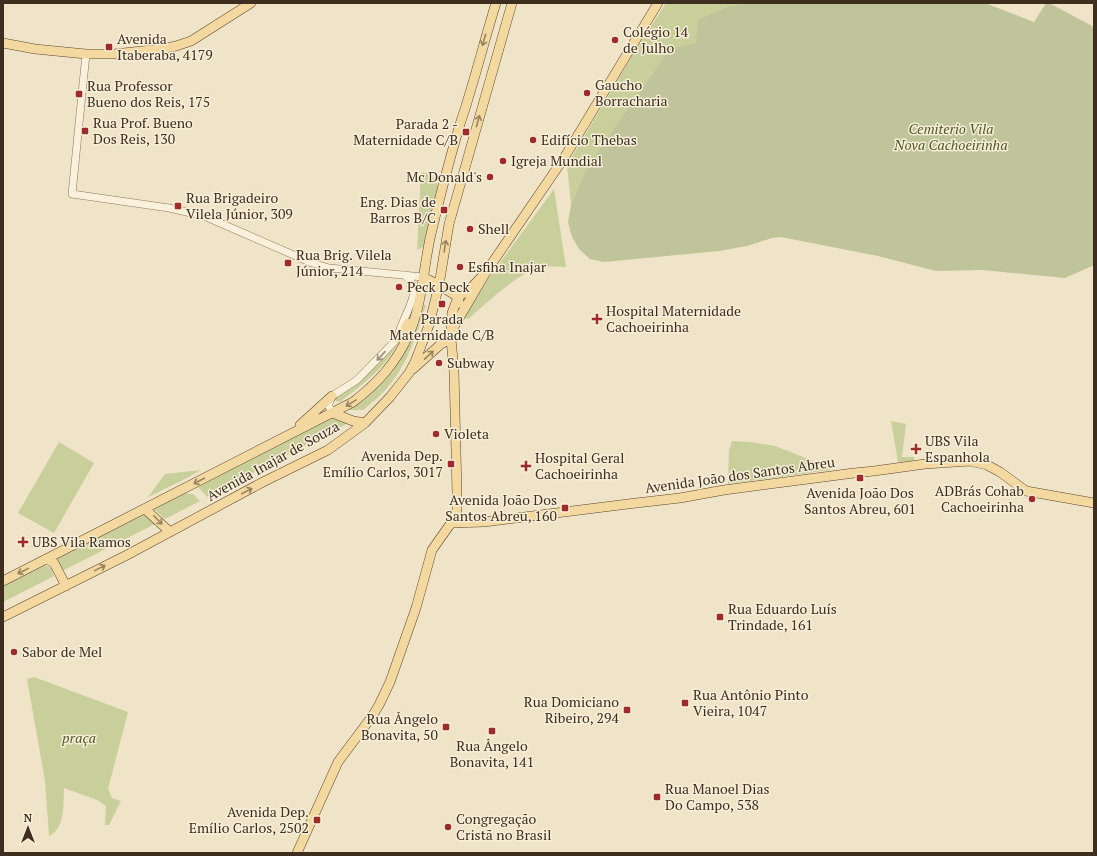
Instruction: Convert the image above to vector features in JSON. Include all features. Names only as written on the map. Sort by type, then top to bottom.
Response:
[{"type":"main road","points":[[3,43],[35,49],[86,54],[121,53],[161,49],[191,41],[251,3]]},
{"type":"main road","name":"Avenida Inajar de Souza","points":[[3,581],[354,402],[371,388],[385,373],[408,336],[415,318],[422,291],[420,276],[430,236],[496,3]]},
{"type":"main road","name":"Avenida Inajar de Souza","points":[[3,617],[170,532],[263,482],[328,450],[365,424],[390,397],[409,373],[425,336],[439,285],[448,230],[480,111],[512,3]]},
{"type":"main road","points":[[409,373],[451,335],[486,272],[564,158],[658,3]]},
{"type":"main road","points":[[297,853],[338,762],[373,715],[386,691],[405,639],[432,550],[456,516],[457,497],[454,366],[451,335],[452,313],[458,297],[471,288],[486,272]]},
{"type":"main road","points":[[420,276],[439,285],[458,297]]},
{"type":"main road","points":[[398,338],[404,331],[422,291]]},
{"type":"main road","points":[[296,431],[321,405],[332,396]]},
{"type":"main road","points":[[333,413],[365,424]]},
{"type":"main road","name":"Avenida João dos Santos Abreu","points":[[452,523],[484,522],[680,498],[724,490],[925,464],[963,461],[984,465],[985,468],[1024,493],[1094,504]]},
{"type":"main road","points":[[145,509],[170,532]]},
{"type":"main road","points":[[47,559],[54,563],[66,586]]},
{"type":"street","points":[[86,54],[72,194],[169,208],[204,216],[312,263],[329,268],[420,276]]},
{"type":"street","points":[[333,413],[329,403],[332,396],[357,380],[398,338],[398,331],[413,298],[412,282],[404,275]]},
{"type":"green space","points":[[666,3],[827,3],[629,114],[571,205],[567,165],[638,46]]},
{"type":"green space","name":"Cemiterio Vila Nova Cachoeirinha","points":[[750,3],[985,3],[1034,22],[1046,3],[1049,3],[1094,27],[1094,265],[1065,278],[982,270],[936,271],[878,256],[781,237],[772,238],[747,246],[719,251],[604,262],[590,259],[579,249],[572,237],[568,222],[571,205],[588,166],[670,49],[696,43],[698,20],[727,7]]},
{"type":"green space","points":[[421,172],[432,175],[439,188],[423,247],[417,250]]},
{"type":"green space","points":[[554,189],[566,267],[544,267],[535,269],[525,274],[504,288],[468,319],[464,318],[488,279]]},
{"type":"green space","points":[[424,305],[426,305],[416,336],[404,364],[387,388],[363,410],[350,410],[346,408],[396,363],[419,322]]},
{"type":"green space","points":[[412,311],[399,341],[384,364],[360,386],[341,401],[337,402],[335,399],[357,379],[398,334]]},
{"type":"green space","points":[[332,415],[352,421],[207,497],[198,487]]},
{"type":"green space","points":[[891,421],[906,424],[902,457],[914,457],[914,461],[898,462]]},
{"type":"green space","points":[[732,441],[751,442],[775,446],[829,467],[830,470],[728,484],[729,450]]},
{"type":"green space","points":[[59,442],[94,463],[54,533],[18,513]]},
{"type":"green space","points":[[201,470],[181,481],[148,497],[165,474]]},
{"type":"green space","points":[[183,493],[193,494],[200,501],[165,519],[154,509]]},
{"type":"green space","points":[[145,513],[155,524],[62,571],[55,559]]},
{"type":"green space","points":[[43,564],[51,568],[54,576],[3,602],[3,585]]},
{"type":"green space","name":"praça","points":[[34,677],[128,712],[108,789],[112,798],[121,801],[109,825],[105,825],[106,806],[97,800],[64,788],[61,821],[54,832],[49,836],[45,781],[27,679]]},
{"type":"place","name":"Colégio 14 de Julho","points":[[615,40]]},
{"type":"place","name":"Avenida Itaberaba, 4179","points":[[109,47]]},
{"type":"place","name":"Gaucho Borracharia","points":[[587,93]]},
{"type":"place","name":"Rua Professor Bueno dos Reis, 175","points":[[79,94]]},
{"type":"place","name":"Rua Prof. Bueno Dos Reis, 130","points":[[85,131]]},
{"type":"place","name":"Parada 2 - Maternidade C/B","points":[[466,132]]},
{"type":"place","name":"Edifício Thebas","points":[[533,140]]},
{"type":"place","name":"Igreja Mundial","points":[[503,161]]},
{"type":"place","name":"Mc Donald's","points":[[490,177]]},
{"type":"place","name":"Rua Brigadeiro Vilela Júnior, 309","points":[[178,206]]},
{"type":"place","name":"Eng. Dias de Barros B/C","points":[[444,210]]},
{"type":"place","name":"Shell","points":[[470,229]]},
{"type":"place","name":"Rua Brig. Vilela Júnior, 214","points":[[288,263]]},
{"type":"place","name":"Esfiha Inajar","points":[[460,267]]},
{"type":"place","name":"Peck Deck","points":[[399,287]]},
{"type":"place","name":"Parada Maternidade C/B","points":[[442,304]]},
{"type":"place","name":"Hospital Maternidade Cachoeirinha","points":[[597,319]]},
{"type":"place","name":"Subway","points":[[439,363]]},
{"type":"place","name":"Violeta","points":[[436,434]]},
{"type":"place","name":"UBS Vila Espanhola","points":[[916,449]]},
{"type":"place","name":"Avenida Dep. Emílio Carlos, 3017","points":[[451,464]]},
{"type":"place","name":"Hospital Geral Cachoeirinha","points":[[526,466]]},
{"type":"place","name":"Avenida João Dos Santos Abreu, 601","points":[[860,478]]},
{"type":"place","name":"ADBrás Cohab Cachoeirinha","points":[[1032,499]]},
{"type":"place","name":"Avenida João Dos Santos Abreu, 160","points":[[565,508]]},
{"type":"place","name":"UBS Vila Ramos","points":[[23,542]]},
{"type":"place","name":"Rua Eduardo Luís Trindade, 161","points":[[720,617]]},
{"type":"place","name":"Sabor de Mel","points":[[14,652]]},
{"type":"place","name":"Rua Antônio Pinto Vieira, 1047","points":[[685,703]]},
{"type":"place","name":"Rua Domiciano Ribeiro, 294","points":[[627,710]]},
{"type":"place","name":"Rua Ângelo Bonavita, 50","points":[[446,727]]},
{"type":"place","name":"Rua Ângelo Bonavita, 141","points":[[492,731]]},
{"type":"place","name":"Rua Manoel Dias Do Campo, 538","points":[[657,797]]},
{"type":"place","name":"Avenida Dep. Emílio Carlos, 2502","points":[[317,820]]},
{"type":"place","name":"Congregação Cristã no Brasil","points":[[448,827]]}]
